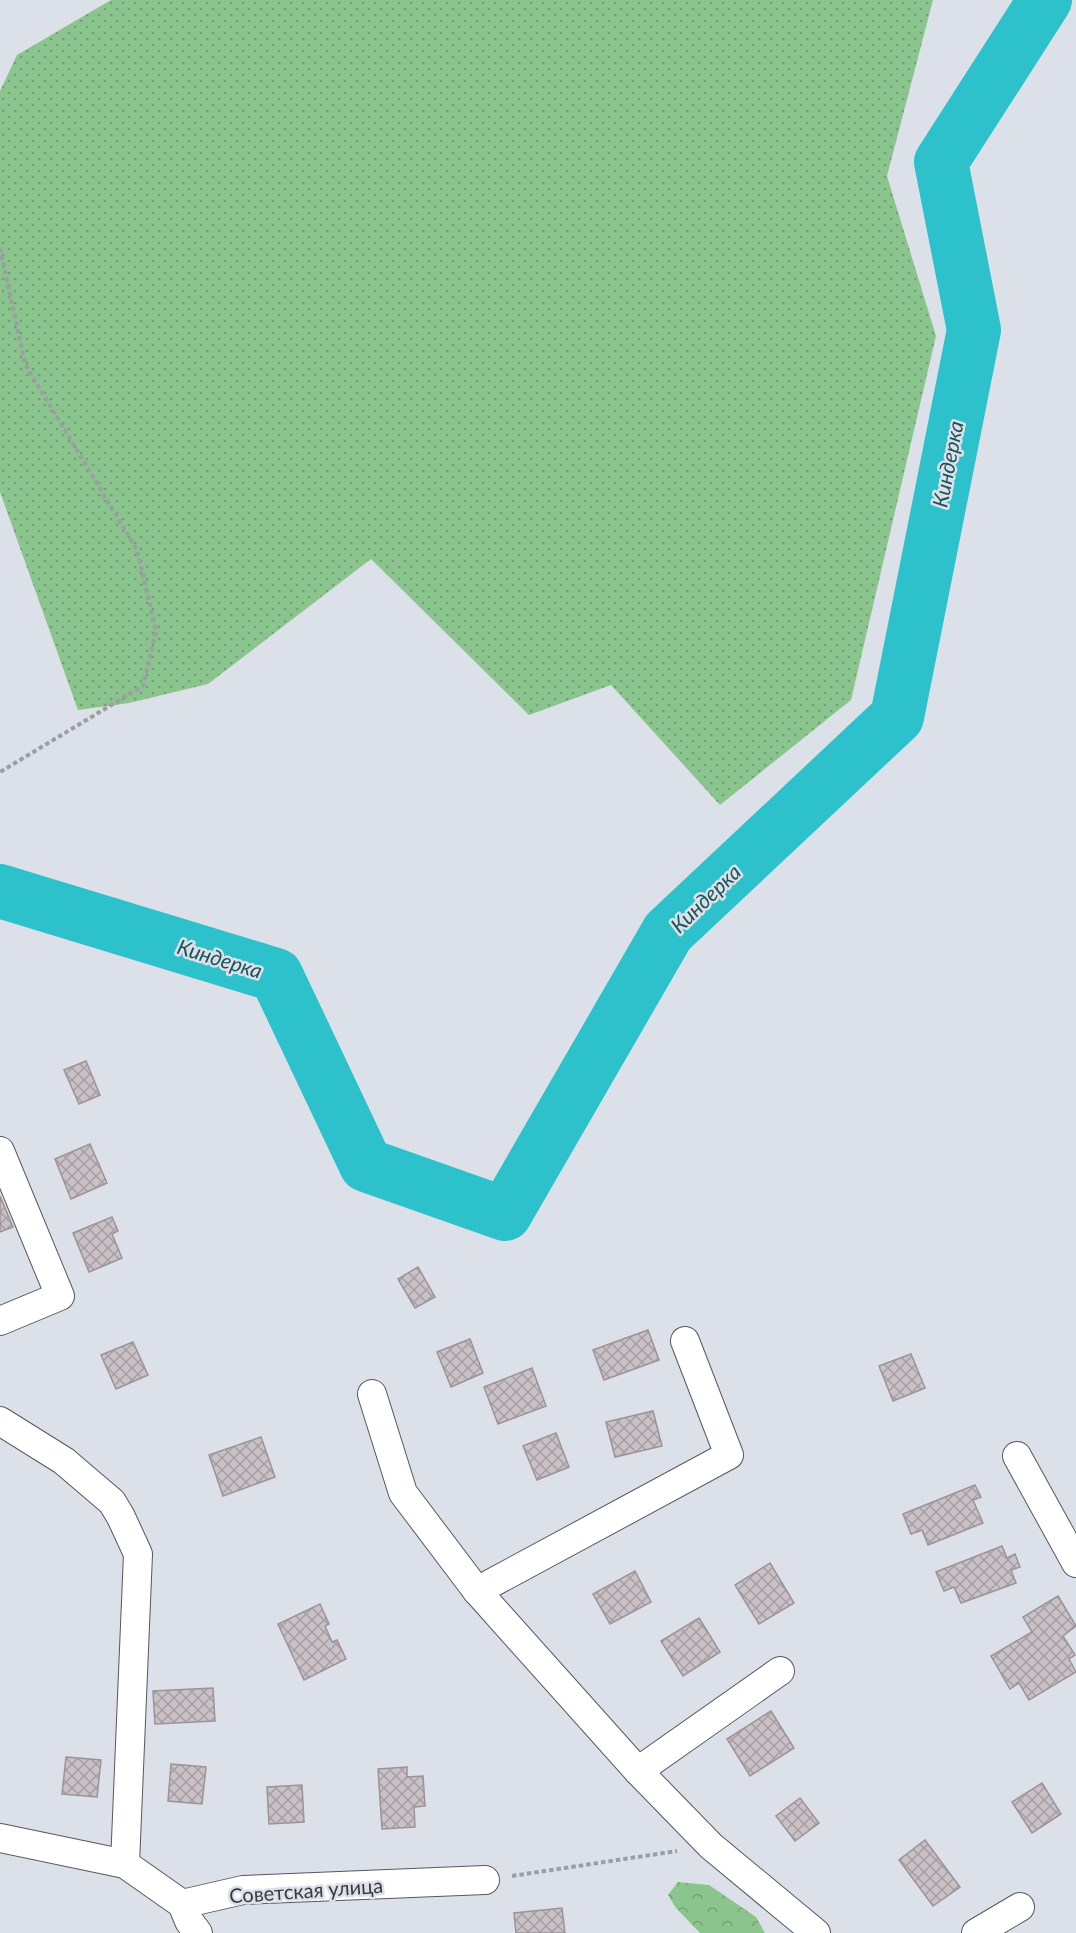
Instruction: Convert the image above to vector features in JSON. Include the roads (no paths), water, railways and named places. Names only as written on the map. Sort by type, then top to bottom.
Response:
[{"type":"street","points":[[0,1151],[60,1296],[0,1321]]},
{"type":"street","points":[[477,1591],[729,1455],[685,1341]]},
{"type":"street","points":[[372,1394],[403,1493],[477,1591],[638,1771],[711,1846],[816,1933]]},
{"type":"street","points":[[0,1421],[64,1461],[112,1502],[138,1554],[124,1864]]},
{"type":"street","points":[[1017,1456],[1076,1563]]},
{"type":"street","points":[[638,1771],[780,1671]]},
{"type":"street","points":[[0,1838],[124,1864],[182,1904],[189,1921],[198,1933]]},
{"type":"street","name":"Советская улица","points":[[182,1904],[243,1890],[484,1880]]},
{"type":"street","points":[[976,1933],[1020,1907]]},
{"type":"waterway","name":"Киндерка","points":[[0,891],[276,975],[366,1165],[505,1214],[668,932],[897,717],[974,330],[941,162],[1045,0]]}]
